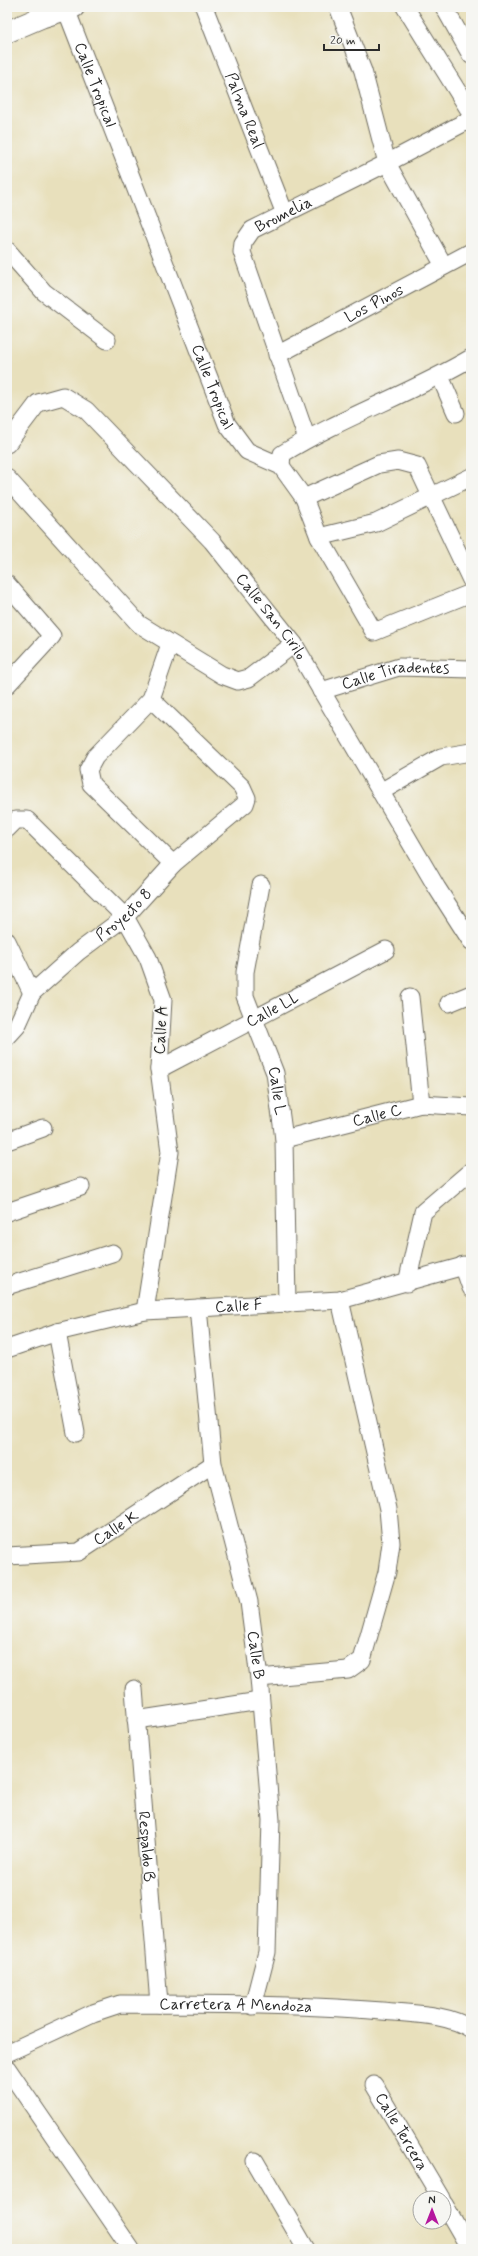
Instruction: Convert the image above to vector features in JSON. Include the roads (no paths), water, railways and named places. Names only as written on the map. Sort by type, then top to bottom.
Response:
[{"type":"street","name":"Palma Real","points":[[204,7],[285,214]]},
{"type":"street","points":[[338,7],[363,71],[387,164],[444,266]]},
{"type":"street","points":[[405,7],[471,113]]},
{"type":"street","points":[[444,7],[471,55]]},
{"type":"street","points":[[7,32],[40,12],[70,8]]},
{"type":"street","name":"Calle Tropical","points":[[70,8],[227,424],[247,451],[280,466],[304,498],[319,537],[374,632],[471,593]]},
{"type":"street","name":"Bromelia","points":[[307,439],[242,252],[243,243],[252,230],[387,164],[471,119]]},
{"type":"street","points":[[7,250],[44,292],[107,340]]},
{"type":"street","name":"Los Pinos","points":[[277,354],[471,252]]},
{"type":"street","points":[[280,466],[282,454],[307,439],[440,376],[471,358]]},
{"type":"street","points":[[440,376],[456,413]]},
{"type":"street","name":"Calle San Cirilo","points":[[7,444],[38,402],[63,396],[86,410],[212,541],[294,644],[382,791],[437,888],[471,941]]},
{"type":"street","points":[[304,498],[379,464],[398,461],[417,466],[471,580]]},
{"type":"street","points":[[319,537],[376,522],[471,477]]},
{"type":"street","points":[[7,478],[139,624],[222,675],[238,681],[249,678],[294,644]]},
{"type":"street","points":[[7,584],[52,636],[7,686]]},
{"type":"street","points":[[170,644],[151,699],[95,757],[88,770],[88,777],[91,784],[173,864]]},
{"type":"street","name":"Calle Tiradentes","points":[[321,691],[399,667],[471,669]]},
{"type":"street","name":"Proyecto 8","points":[[7,1037],[16,1026],[32,993],[78,952],[126,916],[173,864],[242,808],[247,798],[242,787],[151,699]]},
{"type":"street","points":[[382,791],[440,757],[471,752]]},
{"type":"street","name":"Calle A","points":[[7,829],[16,820],[27,820],[126,916],[148,958],[163,1000],[159,1069],[170,1152],[146,1311]]},
{"type":"street","name":"Calle L","points":[[261,885],[245,978],[245,996],[275,1073],[284,1139],[287,1304]]},
{"type":"street","points":[[7,941],[32,993]]},
{"type":"street","name":"Calle LL","points":[[159,1069],[386,950]]},
{"type":"street","points":[[449,1003],[471,994]]},
{"type":"street","points":[[410,997],[421,1104]]},
{"type":"street","name":"Calle C","points":[[284,1139],[421,1104],[471,1107]]},
{"type":"street","points":[[7,1141],[44,1128]]},
{"type":"street","points":[[407,1283],[422,1212],[471,1171]]},
{"type":"street","points":[[7,1212],[81,1187]]},
{"type":"street","points":[[7,1286],[112,1253]]},
{"type":"street","points":[[467,1264],[471,1288]]},
{"type":"street","name":"Calle F","points":[[7,1349],[56,1332],[146,1311],[340,1300],[407,1283],[467,1264]]},
{"type":"street","points":[[259,1678],[348,1670],[355,1666],[362,1660],[387,1572],[391,1543],[388,1509],[340,1300]]},
{"type":"street","name":"Calle B","points":[[198,1308],[213,1464],[249,1602],[259,1678],[271,1820],[267,1952],[253,2006]]},
{"type":"street","points":[[56,1332],[76,1433]]},
{"type":"street","name":"Calle K","points":[[7,1556],[79,1552],[213,1464]]},
{"type":"street","name":"Respaldo B","points":[[134,1689],[159,2004]]},
{"type":"street","points":[[136,1720],[260,1701]]},
{"type":"street","name":"Carretera A Mendoza","points":[[7,2053],[93,2013],[120,2004],[333,2007],[423,2015],[447,2019],[471,2029]]},
{"type":"street","points":[[7,2068],[131,2249]]},
{"type":"street","name":"Calle Tercera","points":[[374,2085],[436,2190]]},
{"type":"street","points":[[255,2161],[306,2249]]},
{"type":"street","points":[[452,2218],[470,2249]]}]
